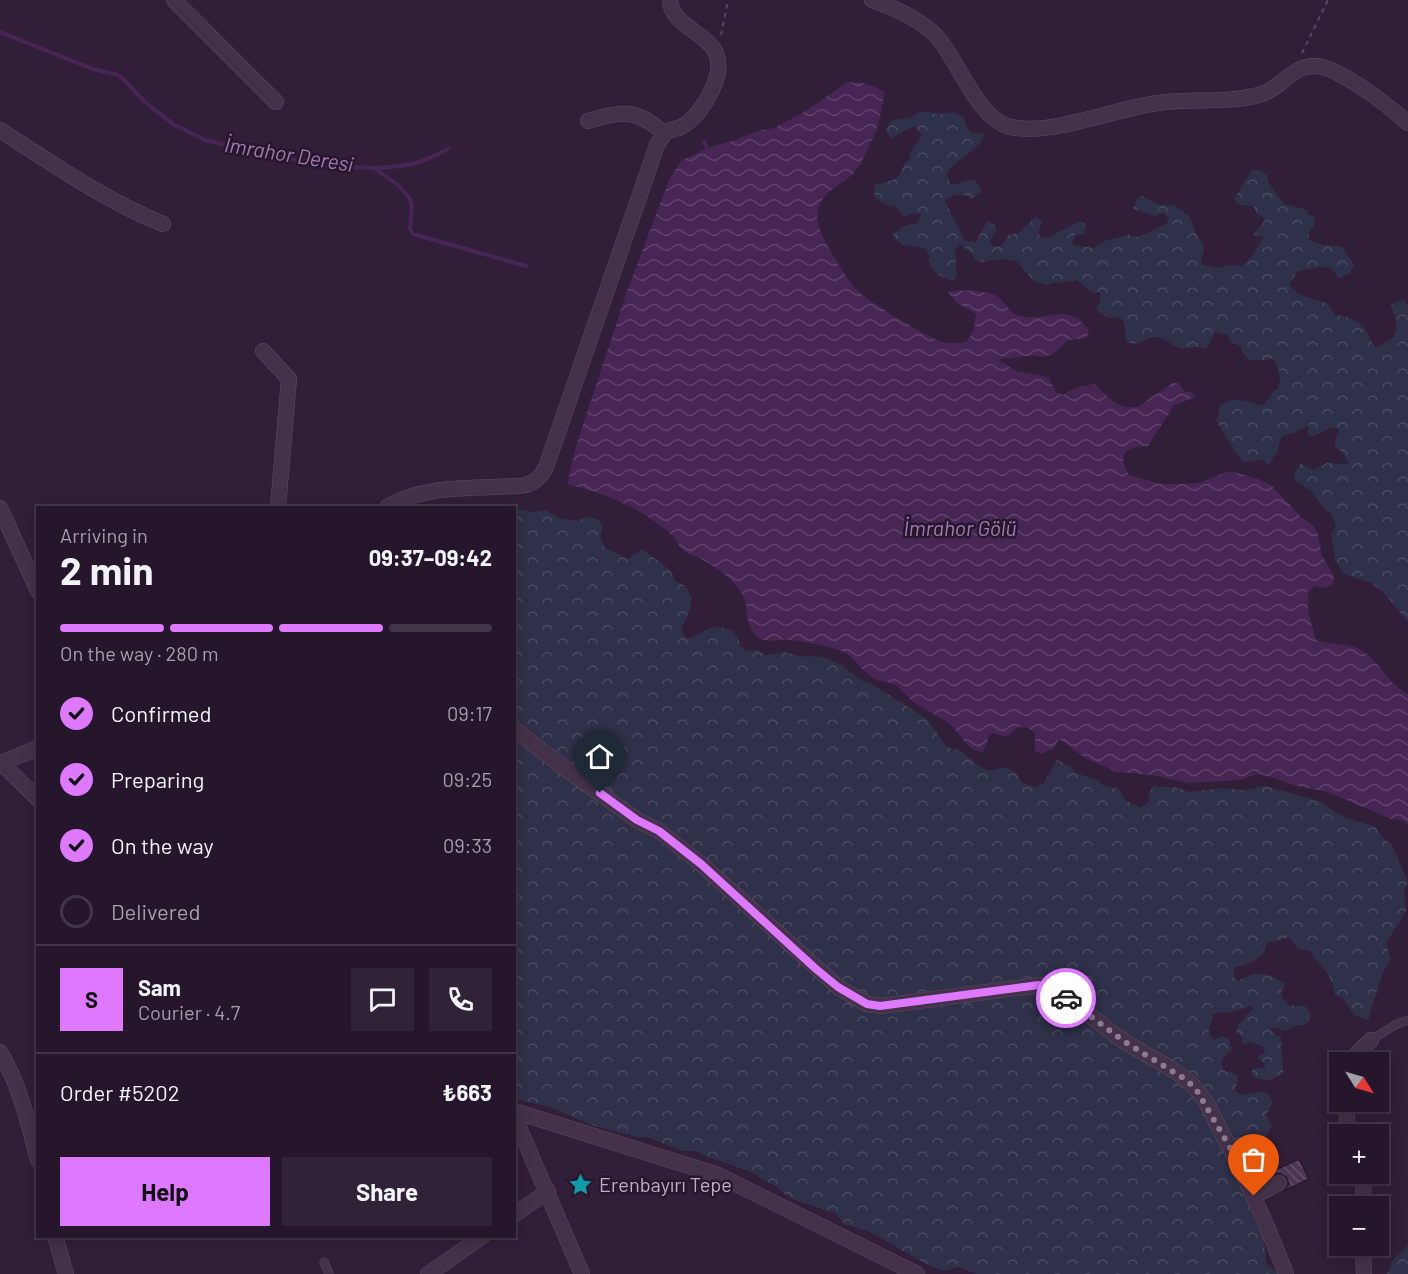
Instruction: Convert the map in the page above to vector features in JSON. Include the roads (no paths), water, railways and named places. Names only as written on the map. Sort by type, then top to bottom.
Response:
[{"type":"street","points":[[174,0],[276,102]]},
{"type":"street","points":[[389,506],[406,497],[424,492],[450,488],[524,485],[540,477],[546,467],[651,160],[665,134],[688,123],[707,99],[718,77],[719,62],[715,50],[674,13],[670,0]]},
{"type":"street","points":[[872,0],[916,20],[936,36],[948,51],[975,96],[992,117],[1006,125],[1030,129],[1158,103],[1246,98],[1276,88],[1296,69],[1307,66],[1319,66],[1337,72],[1408,123]]},
{"type":"street","points":[[588,121],[621,113],[633,113],[650,120],[665,134]]},
{"type":"street","points":[[0,130],[80,182],[144,217],[163,224]]},
{"type":"street","points":[[263,351],[289,379],[278,506]]},
{"type":"street","points":[[0,508],[36,587]]},
{"type":"street","points":[[516,731],[637,820],[659,831],[701,864],[816,969],[838,987],[867,1004],[880,1006],[1039,985],[1063,996],[1125,1042],[1185,1079],[1196,1089],[1232,1151],[1254,1196],[1286,1274]]},
{"type":"street","points":[[36,749],[1,763],[36,797]]},
{"type":"street","points":[[1359,1052],[1371,1040]]},
{"type":"street","points":[[0,1052],[34,1129],[36,1144]]},
{"type":"street","points":[[516,1114],[718,1175],[916,1274]]},
{"type":"street","points":[[516,1118],[582,1274]]},
{"type":"street","points":[[1254,1196],[1279,1183]]},
{"type":"street","points":[[516,1214],[548,1191]]},
{"type":"street","points":[[56,1238],[66,1274]]},
{"type":"street","points":[[428,1274],[480,1238]]},
{"type":"street","points":[[1363,1256],[1364,1274]]},
{"type":"lane","points":[[1371,1040],[1408,1020]]},
{"type":"lane","points":[[324,1262],[329,1274]]},
{"type":"water","name":"İmrahor Gölü","points":[[847,82],[867,84],[885,92],[879,123],[861,163],[850,177],[828,193],[820,204],[817,215],[822,234],[849,280],[864,296],[886,311],[925,334],[946,343],[966,342],[974,330],[976,314],[957,303],[948,292],[965,291],[995,295],[1013,313],[1020,316],[1040,317],[1065,314],[1073,316],[1089,330],[1087,338],[1067,340],[1056,352],[1047,356],[1023,356],[999,360],[1016,371],[1048,377],[1056,392],[1063,395],[1077,387],[1094,384],[1118,404],[1137,407],[1173,383],[1179,383],[1184,391],[1193,393],[1195,397],[1173,406],[1148,446],[1134,448],[1125,453],[1123,461],[1125,467],[1129,475],[1161,484],[1199,483],[1230,471],[1258,479],[1271,485],[1301,517],[1314,526],[1318,534],[1322,556],[1334,575],[1333,584],[1326,588],[1315,586],[1308,592],[1308,611],[1316,640],[1349,646],[1366,653],[1394,684],[1408,694],[1408,824],[1328,792],[1297,786],[1257,774],[1241,780],[1189,783],[1152,775],[1117,772],[1085,758],[1059,739],[1054,748],[1041,754],[1035,751],[1035,733],[1028,728],[1018,727],[1006,737],[993,733],[989,736],[983,752],[977,751],[969,746],[948,723],[913,702],[897,686],[870,676],[847,654],[811,643],[786,640],[766,641],[759,638],[751,628],[744,597],[734,582],[708,563],[687,553],[672,535],[636,509],[567,484],[578,440],[626,294],[669,180],[681,161],[707,148],[754,132],[774,128],[806,111]]},
{"type":"waterway","name":"İmrahor Deresi","points":[[0,32],[93,69],[115,74],[173,124],[205,140],[289,159],[334,166],[374,168],[399,186],[410,199],[412,208],[410,229],[413,234],[526,266]]},
{"type":"waterway","points":[[704,141],[707,148]]},
{"type":"waterway","points":[[375,168],[413,164],[448,149]]},
{"type":"place","name":"Erenbayırı Tepe","points":[[581,1185]]}]
